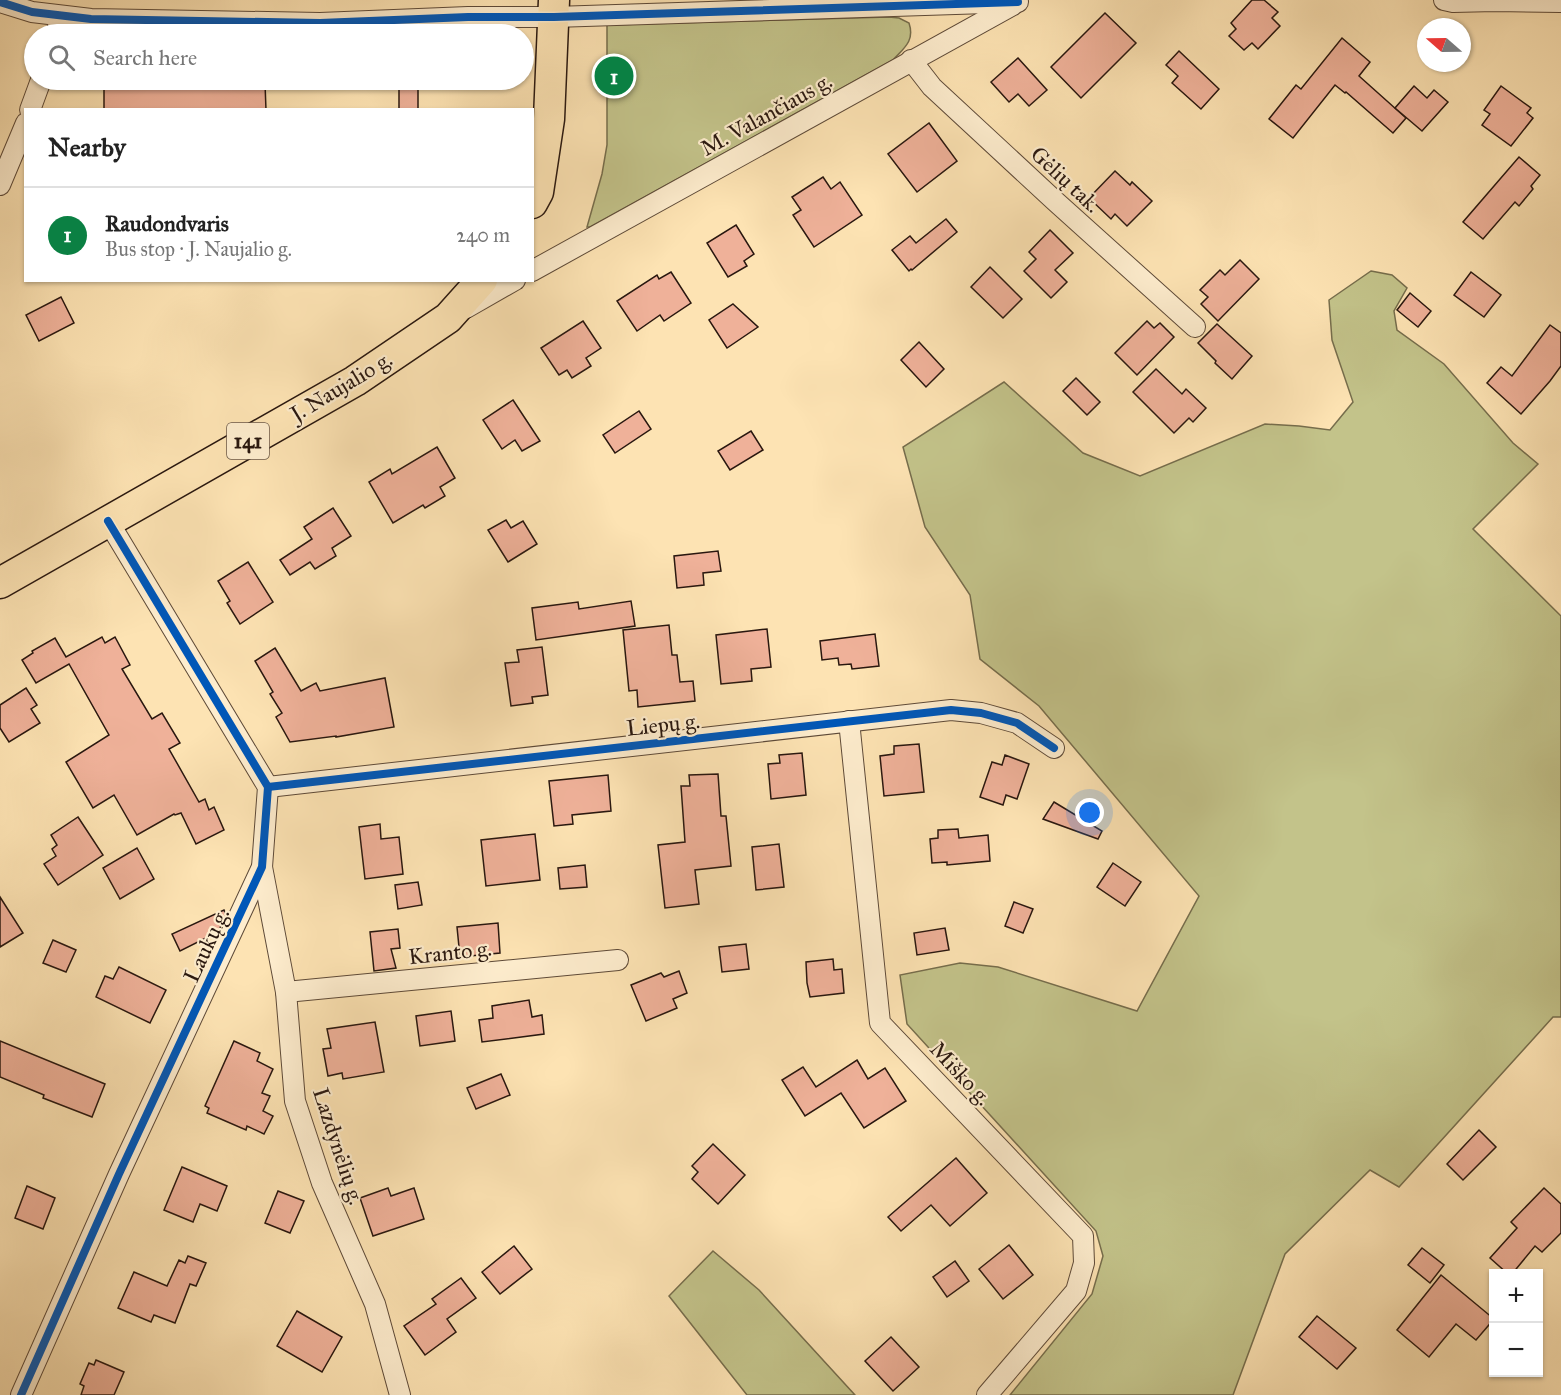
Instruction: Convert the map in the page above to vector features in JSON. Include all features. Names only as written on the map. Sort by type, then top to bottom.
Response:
[{"type":"main road","points":[[534,199],[538,192],[549,119],[554,8]]},
{"type":"main road","name":"J. Naujalio g.","points":[[0,583],[355,381],[448,318],[480,282]]},
{"type":"street","points":[[1444,0],[1561,3]]},
{"type":"street","points":[[64,24],[91,19],[320,23],[468,17],[554,8],[1021,1]]},
{"type":"street","name":"M. Valančiaus g.","points":[[534,270],[1021,1]]},
{"type":"street","points":[[0,2],[32,12],[57,24]]},
{"type":"street","name":"Gėlių tak.","points":[[911,60],[932,87],[1195,327]]},
{"type":"street","points":[[31,108],[37,90]]},
{"type":"street","points":[[0,185],[24,128]]},
{"type":"street","points":[[448,318],[511,282]]},
{"type":"street","points":[[108,521],[268,787]]},
{"type":"street","name":"Liepų g.","points":[[268,787],[951,710],[981,713],[1017,723],[1054,748]]},
{"type":"street","name":"Miško g.","points":[[849,721],[880,1023],[1083,1236],[1084,1263],[1076,1291],[987,1395]]},
{"type":"street","name":"Laukų g.","points":[[21,1395],[119,1174],[262,867],[268,787]]},
{"type":"street","name":"Lazdynėlių g.","points":[[262,867],[286,992],[296,1101],[322,1183],[375,1304],[400,1395]]},
{"type":"street","name":"Kranto g.","points":[[286,992],[618,960]]},
{"type":"green space","points":[[899,18],[909,23],[911,35],[907,44],[893,60],[587,227],[602,174],[607,145],[607,25]]},
{"type":"green space","points":[[1371,271],[1392,275],[1407,288],[1394,311],[1397,330],[1444,364],[1513,443],[1538,464],[1473,529],[1561,616],[1561,1017],[1553,1017],[1399,1187],[1370,1170],[1285,1254],[1233,1395],[1010,1395],[1092,1294],[1103,1256],[1096,1231],[907,1024],[900,975],[960,963],[998,967],[1137,1011],[1199,896],[1039,706],[980,659],[970,595],[925,527],[903,447],[1004,382],[1083,453],[1140,476],[1265,424],[1330,430],[1353,402],[1332,340],[1329,300]]},
{"type":"green space","points":[[713,1251],[759,1290],[855,1395],[747,1395],[669,1296]]},
{"type":"building","points":[[1252,0],[1264,0],[1278,12],[1272,18],[1280,26],[1258,49],[1252,43],[1244,50],[1229,36],[1236,29],[1231,23]]},
{"type":"building","points":[[1105,13],[1136,43],[1081,98],[1051,67]]},
{"type":"building","points":[[1342,38],[1370,62],[1359,76],[1406,118],[1393,133],[1335,85],[1293,138],[1269,119],[1296,85],[1301,89]]},
{"type":"building","points":[[1179,51],[1219,89],[1201,109],[1172,83],[1178,76],[1166,65]]},
{"type":"building","points":[[1018,58],[1047,90],[1029,106],[1018,94],[1009,102],[991,82]]},
{"type":"building","points":[[1414,86],[1427,98],[1434,90],[1448,102],[1422,131],[1395,108]]},
{"type":"building","points":[[1501,86],[1531,108],[1527,113],[1533,118],[1511,146],[1482,125],[1490,114],[1484,110]]},
{"type":"building","points":[[104,90],[265,90],[266,108],[104,108]]},
{"type":"building","points":[[399,90],[418,90],[418,108],[399,108]]},
{"type":"building","points":[[929,123],[957,161],[917,192],[888,154]]},
{"type":"building","points":[[1519,157],[1540,175],[1531,186],[1533,189],[1519,206],[1515,202],[1483,239],[1463,222]]},
{"type":"building","points":[[1115,171],[1130,185],[1132,182],[1152,201],[1127,226],[1115,214],[1111,219],[1089,198]]},
{"type":"building","points":[[823,177],[831,189],[840,182],[862,215],[814,247],[793,215],[801,210],[792,197]]},
{"type":"building","points":[[946,219],[957,232],[909,271],[892,250],[910,236],[916,243]]},
{"type":"building","points":[[736,225],[754,254],[744,261],[747,266],[728,277],[707,243]]},
{"type":"building","points":[[1050,230],[1073,253],[1055,270],[1067,282],[1051,298],[1024,271],[1036,259],[1029,252]]},
{"type":"building","points":[[1240,260],[1259,279],[1218,321],[1201,304],[1208,297],[1200,290],[1220,270],[1225,275]]},
{"type":"building","points":[[990,267],[1022,299],[1003,318],[971,287]]},
{"type":"building","points":[[671,272],[691,303],[664,321],[660,315],[637,331],[617,301],[657,275],[659,279]]},
{"type":"building","points":[[1471,272],[1501,295],[1484,317],[1454,295]]},
{"type":"building","points":[[1410,293],[1431,311],[1418,327],[1397,310]]},
{"type":"building","points":[[61,297],[74,323],[39,341],[26,315]]},
{"type":"building","points":[[733,304],[758,327],[727,348],[709,320]]},
{"type":"building","points":[[583,321],[601,348],[586,358],[591,366],[572,378],[567,370],[559,375],[541,348]]},
{"type":"building","points":[[1147,321],[1154,328],[1160,323],[1174,337],[1137,375],[1115,353]]},
{"type":"building","points":[[1217,324],[1252,356],[1232,379],[1198,343]]},
{"type":"building","points":[[1550,325],[1561,333],[1561,366],[1521,414],[1487,383],[1501,367],[1512,376]]},
{"type":"building","points":[[919,342],[944,369],[926,387],[901,360]]},
{"type":"building","points":[[1156,369],[1182,394],[1186,389],[1206,408],[1193,422],[1189,418],[1174,433],[1133,392]]},
{"type":"building","points":[[1076,378],[1100,402],[1087,415],[1063,391]]},
{"type":"building","points":[[513,400],[540,441],[522,451],[515,440],[502,449],[483,420]]},
{"type":"building","points":[[639,411],[651,429],[615,453],[603,435]]},
{"type":"building","points":[[751,431],[763,450],[730,470],[718,451]]},
{"type":"building","points":[[437,447],[455,478],[440,487],[445,496],[425,508],[423,505],[393,523],[369,482],[390,469],[392,474]]},
{"type":"building","points":[[333,508],[351,536],[332,548],[336,556],[315,569],[310,562],[290,575],[280,560],[312,539],[304,527]]},
{"type":"building","points":[[506,520],[511,528],[523,521],[537,544],[508,562],[488,530]]},
{"type":"building","points":[[718,551],[721,571],[703,573],[704,585],[677,588],[674,556]]},
{"type":"building","points":[[248,562],[273,602],[240,624],[227,603],[230,601],[218,581]]},
{"type":"building","points":[[631,601],[635,626],[536,640],[532,608],[578,602],[579,609]]},
{"type":"building","points":[[669,625],[672,655],[677,655],[680,682],[693,681],[695,701],[638,707],[637,690],[629,691],[623,630]]},
{"type":"building","points":[[767,629],[771,667],[751,669],[752,681],[721,684],[716,635]]},
{"type":"building","points":[[875,634],[879,666],[852,669],[851,664],[839,665],[838,658],[822,660],[820,641]]},
{"type":"building","points":[[102,637],[105,643],[115,637],[130,665],[122,669],[152,719],[162,713],[180,743],[169,749],[199,802],[205,799],[209,810],[214,807],[224,830],[196,844],[181,813],[174,814],[137,835],[114,795],[93,808],[66,762],[109,735],[69,664],[36,683],[22,660],[33,653],[32,651],[55,638],[66,657]]},
{"type":"building","points":[[542,647],[548,695],[532,697],[533,703],[511,706],[505,663],[519,662],[517,650]]},
{"type":"building","points":[[275,648],[301,691],[316,683],[320,691],[385,678],[394,727],[290,742],[276,717],[282,713],[270,694],[273,692],[255,661]]},
{"type":"building","points":[[26,688],[37,705],[31,709],[40,723],[9,742],[0,728],[0,705]]},
{"type":"building","points":[[919,744],[924,792],[884,796],[880,756],[894,754],[894,746]]},
{"type":"building","points":[[802,753],[806,795],[771,799],[768,764],[780,763],[779,755]]},
{"type":"building","points":[[1005,755],[1029,764],[1017,799],[1006,795],[1003,805],[980,797],[992,762],[1002,765]]},
{"type":"building","points":[[718,774],[721,816],[726,816],[731,866],[695,870],[699,904],[665,908],[658,845],[685,842],[681,786],[690,786],[689,775]]},
{"type":"building","points":[[608,775],[611,811],[572,815],[573,824],[554,826],[549,781]]},
{"type":"building","points":[[1054,802],[1102,831],[1098,839],[1043,819]]},
{"type":"building","points":[[78,817],[103,855],[58,885],[44,864],[56,856],[52,849],[57,845],[51,835]]},
{"type":"building","points":[[380,824],[381,839],[399,837],[403,874],[365,879],[359,827]]},
{"type":"building","points":[[958,829],[959,838],[988,835],[990,861],[947,865],[947,862],[932,863],[930,839],[938,838],[938,830]]},
{"type":"building","points":[[535,834],[540,880],[486,886],[481,840]]},
{"type":"building","points":[[779,844],[784,887],[756,890],[752,847]]},
{"type":"building","points":[[137,848],[154,879],[120,899],[103,868]]},
{"type":"building","points":[[1113,863],[1141,882],[1125,906],[1097,887]]},
{"type":"building","points":[[585,865],[587,887],[560,889],[558,868]]},
{"type":"building","points":[[418,882],[422,905],[398,909],[395,885]]},
{"type":"building","points":[[0,897],[23,933],[0,947]]},
{"type":"building","points":[[1014,902],[1033,909],[1023,933],[1005,926]]},
{"type":"building","points":[[224,910],[226,915],[218,932],[180,951],[172,934]]},
{"type":"building","points":[[498,923],[500,953],[460,957],[457,927]]},
{"type":"building","points":[[945,928],[949,950],[917,955],[914,933]]},
{"type":"building","points":[[398,929],[400,948],[391,949],[396,968],[374,971],[370,932]]},
{"type":"building","points":[[53,940],[76,950],[66,972],[43,963]]},
{"type":"building","points":[[746,944],[749,969],[722,972],[719,947]]},
{"type":"building","points":[[833,959],[834,970],[842,969],[844,993],[810,997],[806,962]]},
{"type":"building","points":[[119,967],[166,990],[150,1023],[96,997],[105,976],[113,979]]},
{"type":"building","points":[[679,971],[687,993],[673,999],[677,1008],[646,1021],[631,985],[661,973],[664,977]]},
{"type":"building","points":[[529,1000],[532,1017],[542,1015],[544,1034],[482,1042],[479,1020],[493,1018],[492,1006]]},
{"type":"building","points":[[451,1011],[455,1041],[420,1046],[416,1016]]},
{"type":"building","points":[[375,1022],[384,1072],[343,1079],[342,1073],[328,1076],[323,1049],[331,1048],[327,1029]]},
{"type":"building","points":[[0,1041],[105,1084],[92,1117],[43,1098],[44,1095],[0,1077]]},
{"type":"building","points":[[234,1041],[260,1053],[257,1061],[273,1069],[262,1093],[270,1096],[263,1111],[273,1116],[264,1134],[247,1126],[246,1130],[207,1113],[209,1108],[205,1106]]},
{"type":"building","points":[[857,1060],[868,1079],[885,1068],[906,1101],[864,1128],[841,1093],[805,1116],[782,1080],[803,1067],[816,1087]]},
{"type":"building","points":[[501,1074],[510,1095],[476,1109],[467,1088]]},
{"type":"building","points":[[1479,1130],[1496,1147],[1463,1180],[1447,1164]]},
{"type":"building","points":[[713,1144],[745,1175],[718,1204],[692,1179],[698,1172],[692,1166]]},
{"type":"building","points":[[956,1158],[987,1193],[950,1226],[931,1205],[901,1231],[888,1217]]},
{"type":"building","points":[[182,1167],[227,1186],[217,1211],[200,1204],[193,1222],[164,1210]]},
{"type":"building","points":[[27,1186],[55,1198],[43,1229],[15,1218]]},
{"type":"building","points":[[388,1188],[391,1196],[414,1188],[424,1219],[373,1236],[360,1198]]},
{"type":"building","points":[[1544,1188],[1561,1204],[1561,1233],[1542,1252],[1535,1246],[1516,1269],[1502,1269],[1490,1258],[1517,1228],[1511,1222]]},
{"type":"building","points":[[278,1191],[304,1201],[290,1233],[265,1223]]},
{"type":"building","points":[[1009,1245],[1033,1275],[1003,1299],[979,1269]]},
{"type":"building","points":[[514,1246],[532,1269],[500,1294],[482,1272]]},
{"type":"building","points":[[1422,1248],[1444,1265],[1430,1283],[1408,1265]]},
{"type":"building","points":[[188,1256],[206,1263],[196,1286],[190,1284],[175,1323],[154,1315],[151,1322],[118,1308],[134,1272],[167,1286],[179,1260],[185,1263]]},
{"type":"building","points":[[955,1261],[969,1281],[947,1297],[933,1277]]},
{"type":"building","points":[[1441,1275],[1489,1315],[1489,1325],[1476,1340],[1456,1324],[1429,1357],[1397,1330]]},
{"type":"building","points":[[461,1278],[476,1298],[447,1319],[456,1332],[425,1355],[404,1326],[436,1304],[432,1299]]},
{"type":"building","points":[[297,1311],[342,1337],[322,1372],[277,1346]]},
{"type":"building","points":[[1317,1316],[1356,1348],[1337,1369],[1299,1337]]},
{"type":"building","points":[[891,1337],[919,1367],[893,1391],[865,1361]]},
{"type":"building","points":[[96,1360],[124,1372],[114,1395],[81,1395],[84,1386],[80,1384],[89,1363],[94,1365]]},
{"type":"cycle path","points":[[0,2],[32,12],[91,19],[320,23],[1018,2]]},
{"type":"cycle path","points":[[21,1395],[119,1174],[262,867],[268,787],[108,521]]},
{"type":"cycle path","points":[[268,787],[951,710],[981,713],[1017,723],[1054,748]]},
{"type":"place","name":"Raudondvaris","points":[[614,76]]}]
